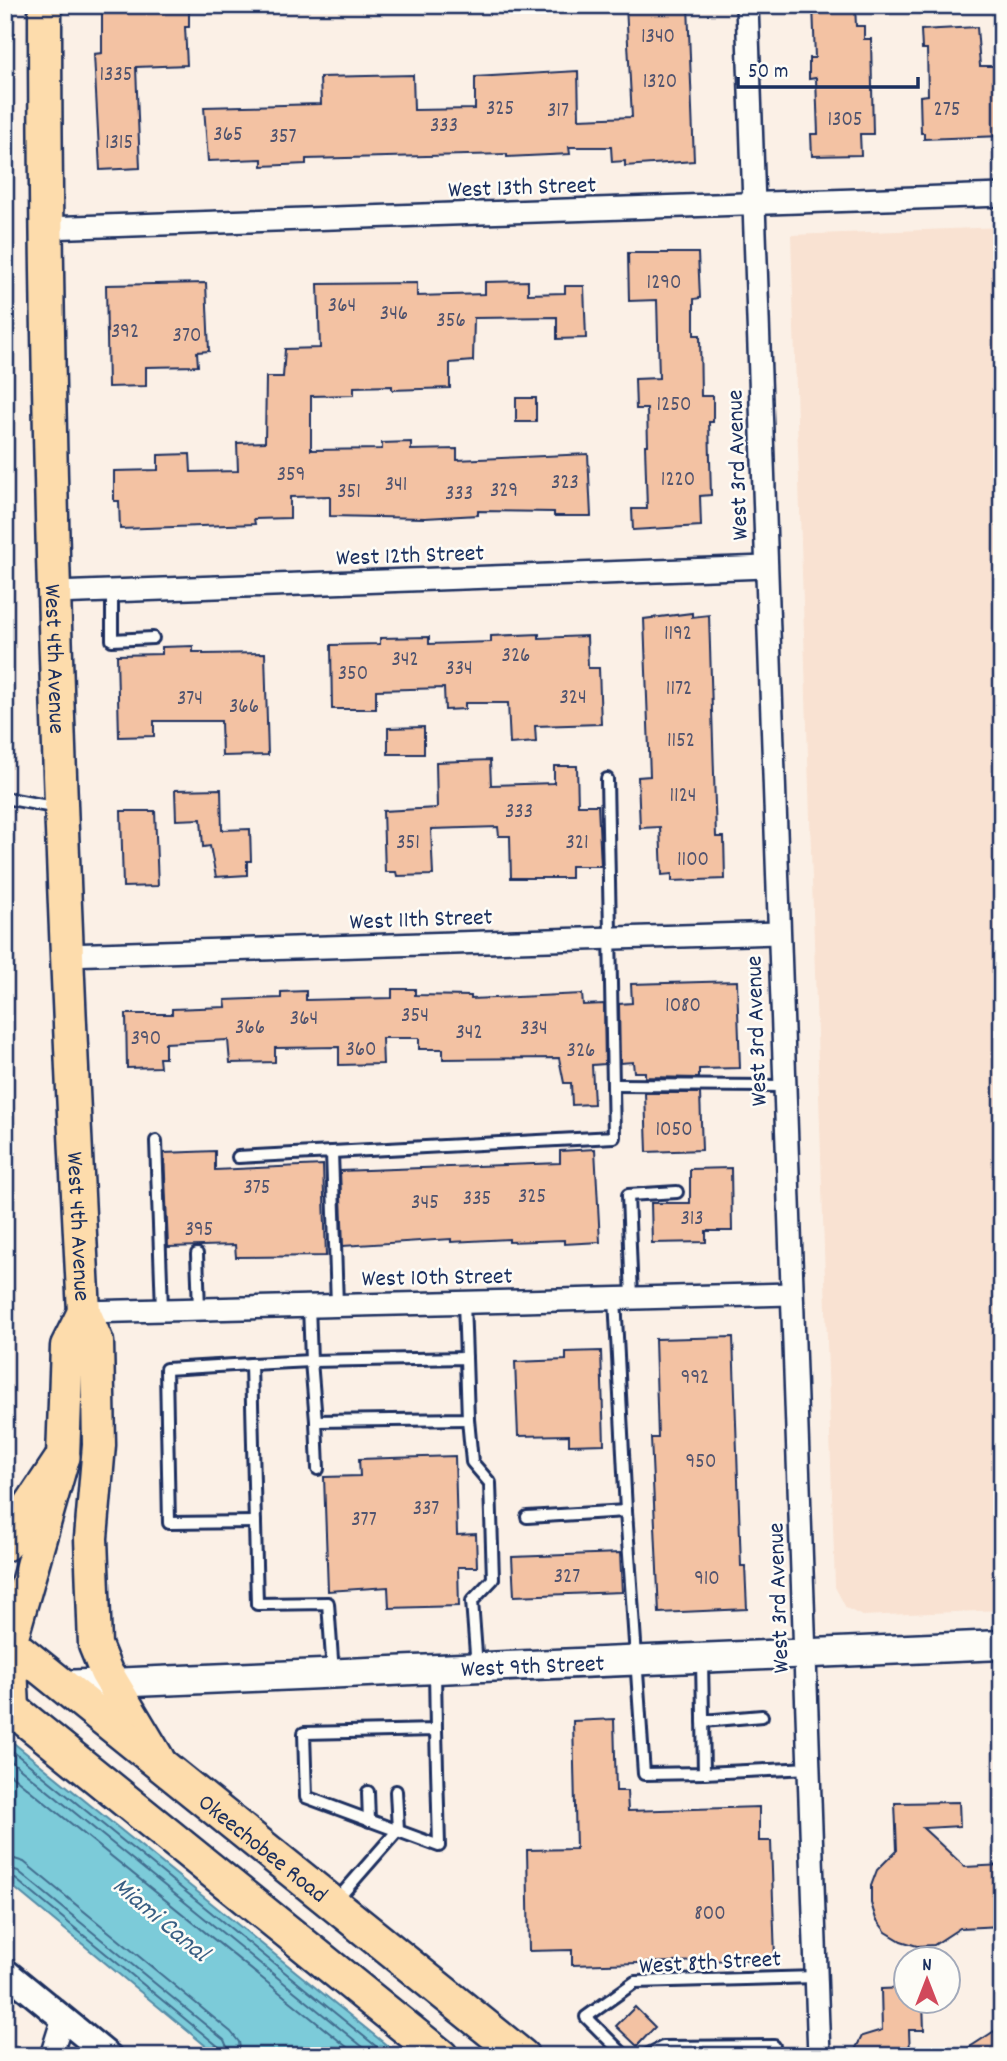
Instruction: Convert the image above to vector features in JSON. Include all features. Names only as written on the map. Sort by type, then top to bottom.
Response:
[{"type":"highway","points":[[5,1544],[63,1457]]},
{"type":"highway","name":"Okeechobee Road","points":[[8,1641],[164,1770],[522,2056]]},
{"type":"highway","points":[[8,1695],[62,1685]]},
{"type":"highway","name":"Okeechobee Road","points":[[8,1695],[442,2056]]},
{"type":"main road","name":"West 4th Avenue","points":[[46,5],[45,228],[65,956],[84,1312],[97,1342],[99,1445],[91,1538],[92,1620],[95,1645],[111,1682],[164,1770]]},
{"type":"main road","name":"West 4th Avenue","points":[[8,1695],[8,1641],[63,1457],[67,1346],[84,1312]]},
{"type":"main road","name":"West 9th Street","points":[[62,1685],[1002,1645]]},
{"type":"street","name":"West 3rd Avenue","points":[[747,5],[818,2056]]},
{"type":"street","name":"West 13th Street","points":[[45,228],[92,229],[1002,195]]},
{"type":"street","name":"West 12th Street","points":[[55,593],[766,567]]},
{"type":"street","name":"West 11th Street","points":[[65,956],[778,933]]},
{"type":"street","name":"West 10th Street","points":[[84,1312],[790,1294]]},
{"type":"street","points":[[5,1971],[109,2056]]},
{"type":"street","points":[[51,2056],[63,2018]]},
{"type":"lane","points":[[112,591],[113,640],[153,638]]},
{"type":"lane","points":[[238,1157],[614,1137],[607,779]]},
{"type":"lane","points":[[5,798],[61,809]]},
{"type":"lane","points":[[614,1085],[783,1086]]},
{"type":"lane","points":[[156,1141],[162,1309]]},
{"type":"lane","points":[[332,1152],[337,1305]]},
{"type":"lane","points":[[677,1192],[628,1195],[624,1298],[626,1511],[644,1774],[810,1768]]},
{"type":"lane","points":[[197,1254],[199,1308]]},
{"type":"lane","points":[[464,1302],[472,1462],[490,1483],[493,1579],[472,1601],[477,1667]]},
{"type":"lane","points":[[309,1306],[318,1469]]},
{"type":"lane","points":[[255,1522],[169,1523],[166,1369],[311,1361],[466,1358]]},
{"type":"lane","points":[[251,1364],[257,1604],[328,1603],[333,1673]]},
{"type":"lane","points":[[316,1421],[468,1419]]},
{"type":"lane","points":[[527,1517],[626,1511]]},
{"type":"lane","points":[[702,1657],[704,1773]]},
{"type":"lane","points":[[435,1668],[439,1846],[306,1797],[304,1732],[364,1736],[436,1730]]},
{"type":"lane","points":[[703,1721],[762,1716]]},
{"type":"lane","points":[[333,1904],[398,1830],[396,1791]]},
{"type":"lane","points":[[368,1792],[369,1821]]},
{"type":"lane","name":"West 8th Street","points":[[625,2056],[586,2017],[635,1982],[816,1976]]},
{"type":"lane","points":[[645,2056],[663,2047],[774,2046]]},
{"type":"shaded area","points":[[1002,227],[1002,1610],[862,1616],[846,1608],[835,1587],[791,235]]},
{"type":"water","name":"Miami Canal","points":[[5,1736],[400,2056],[218,2056],[5,1880]]},
{"type":"building","points":[[102,5],[189,5],[189,27],[185,27],[187,65],[136,67],[140,168],[100,170],[94,54],[102,53]]},
{"type":"building","points":[[688,5],[694,161],[625,166],[625,161],[612,162],[611,147],[569,147],[570,154],[507,157],[507,154],[306,159],[306,164],[262,166],[262,159],[208,161],[204,107],[321,104],[320,77],[413,75],[414,110],[475,109],[475,77],[578,71],[579,119],[632,117],[626,6]]},
{"type":"building","points":[[813,5],[855,5],[856,26],[864,26],[864,39],[871,39],[873,134],[860,134],[861,155],[812,156],[811,134],[818,134],[816,78],[809,79],[809,58],[815,58]]},
{"type":"building","points":[[977,27],[980,66],[1002,66],[1002,136],[924,139],[924,133],[921,133],[920,96],[928,95],[927,49],[922,49],[921,30]]},
{"type":"building","points":[[628,253],[698,253],[700,298],[694,299],[694,335],[700,335],[701,396],[713,396],[713,422],[709,422],[711,495],[700,496],[701,526],[633,530],[632,509],[647,509],[645,445],[648,445],[647,409],[636,409],[635,379],[659,378],[657,300],[629,301]]},
{"type":"building","points":[[528,281],[528,294],[565,293],[565,286],[584,286],[586,338],[557,339],[557,317],[474,318],[473,361],[450,363],[450,388],[392,390],[392,386],[354,387],[354,395],[311,396],[311,450],[382,449],[382,443],[411,442],[411,450],[457,449],[457,460],[588,454],[591,516],[554,516],[554,512],[478,511],[478,515],[425,518],[330,516],[330,496],[290,497],[290,518],[254,519],[255,524],[120,529],[119,501],[114,501],[114,471],[158,470],[158,455],[190,454],[191,472],[238,471],[237,443],[265,442],[266,377],[283,377],[285,349],[320,348],[318,284],[417,283],[417,296],[485,294],[485,282]]},
{"type":"building","points":[[206,283],[209,351],[197,352],[198,366],[146,367],[146,386],[108,387],[106,285]]},
{"type":"building","points":[[516,398],[536,398],[536,422],[516,422]]},
{"type":"building","points":[[692,613],[692,617],[709,615],[716,837],[724,837],[725,879],[672,881],[672,874],[662,875],[660,827],[640,828],[638,777],[650,776],[644,619]]},
{"type":"building","points":[[539,634],[539,638],[587,636],[588,668],[599,668],[601,724],[535,726],[536,742],[510,744],[508,703],[465,703],[465,709],[445,710],[444,688],[376,690],[376,709],[332,709],[331,645],[380,644],[380,638],[429,637],[429,644],[491,642],[491,636]]},
{"type":"building","points":[[193,646],[193,652],[203,654],[265,653],[268,755],[222,756],[221,721],[154,721],[154,736],[119,737],[117,655],[162,654],[162,647]]},
{"type":"building","points":[[424,727],[424,754],[388,754],[388,728]]},
{"type":"building","points":[[490,760],[491,785],[554,783],[554,766],[577,766],[578,805],[598,805],[601,866],[571,866],[571,878],[511,878],[510,836],[499,836],[498,827],[431,829],[433,875],[397,876],[396,872],[385,872],[383,811],[437,808],[436,762]]},
{"type":"building","points":[[221,789],[222,830],[250,829],[251,861],[247,861],[247,875],[216,877],[210,846],[203,847],[201,819],[176,820],[175,790]]},
{"type":"building","points":[[121,811],[155,811],[158,886],[123,887]]},
{"type":"building","points":[[737,981],[740,1068],[699,1069],[699,1078],[645,1077],[645,1072],[634,1072],[633,1062],[620,1063],[619,1004],[632,1003],[631,984]]},
{"type":"building","points":[[392,989],[415,989],[415,995],[471,996],[471,999],[582,994],[583,1005],[604,1004],[605,1064],[592,1065],[594,1104],[572,1105],[571,1083],[564,1083],[559,1058],[443,1059],[443,1049],[419,1049],[419,1038],[382,1038],[383,1064],[339,1065],[339,1047],[275,1048],[275,1062],[230,1063],[228,1040],[165,1043],[165,1058],[159,1058],[160,1067],[127,1068],[126,1014],[172,1014],[172,1009],[226,1007],[225,1000],[281,998],[281,992],[306,991],[306,1000],[392,998]]},
{"type":"building","points":[[645,1093],[700,1093],[702,1150],[647,1152]]},
{"type":"building","points":[[595,1149],[600,1242],[564,1244],[564,1240],[509,1242],[509,1239],[451,1242],[451,1239],[343,1246],[340,1171],[560,1163],[560,1151]]},
{"type":"building","points":[[215,1151],[215,1170],[323,1165],[326,1256],[236,1257],[235,1245],[168,1247],[164,1153]]},
{"type":"building","points":[[731,1168],[732,1231],[706,1231],[706,1242],[652,1243],[651,1203],[690,1203],[690,1169]]},
{"type":"building","points":[[733,1337],[741,1566],[745,1566],[747,1609],[659,1613],[651,1438],[658,1438],[655,1339]]},
{"type":"building","points":[[601,1351],[604,1444],[569,1445],[569,1435],[518,1436],[515,1362],[566,1360],[566,1352]]},
{"type":"building","points":[[455,1456],[457,1535],[476,1534],[477,1567],[458,1567],[459,1606],[389,1608],[388,1587],[328,1591],[324,1477],[360,1476],[359,1459]]},
{"type":"building","points":[[620,1553],[622,1592],[514,1596],[512,1557]]},
{"type":"building","points":[[614,1719],[616,1791],[627,1791],[628,1811],[759,1807],[759,1841],[771,1841],[775,1959],[572,1965],[572,1950],[529,1951],[527,1850],[576,1849],[573,1721]]},
{"type":"building","points":[[959,1802],[960,1826],[923,1828],[965,1867],[1002,1865],[1002,1926],[960,1928],[934,1945],[917,1946],[886,1932],[876,1919],[871,1903],[871,1886],[877,1870],[897,1850],[895,1803]]},
{"type":"building","points":[[881,1989],[892,1989],[892,2016],[924,2016],[924,2030],[909,2030],[910,2056],[852,2056],[862,2036],[882,2030]]},
{"type":"building","points":[[635,2007],[655,2027],[637,2046],[616,2026]]},
{"type":"building","points":[[1002,2026],[1002,2056],[956,2056]]}]
